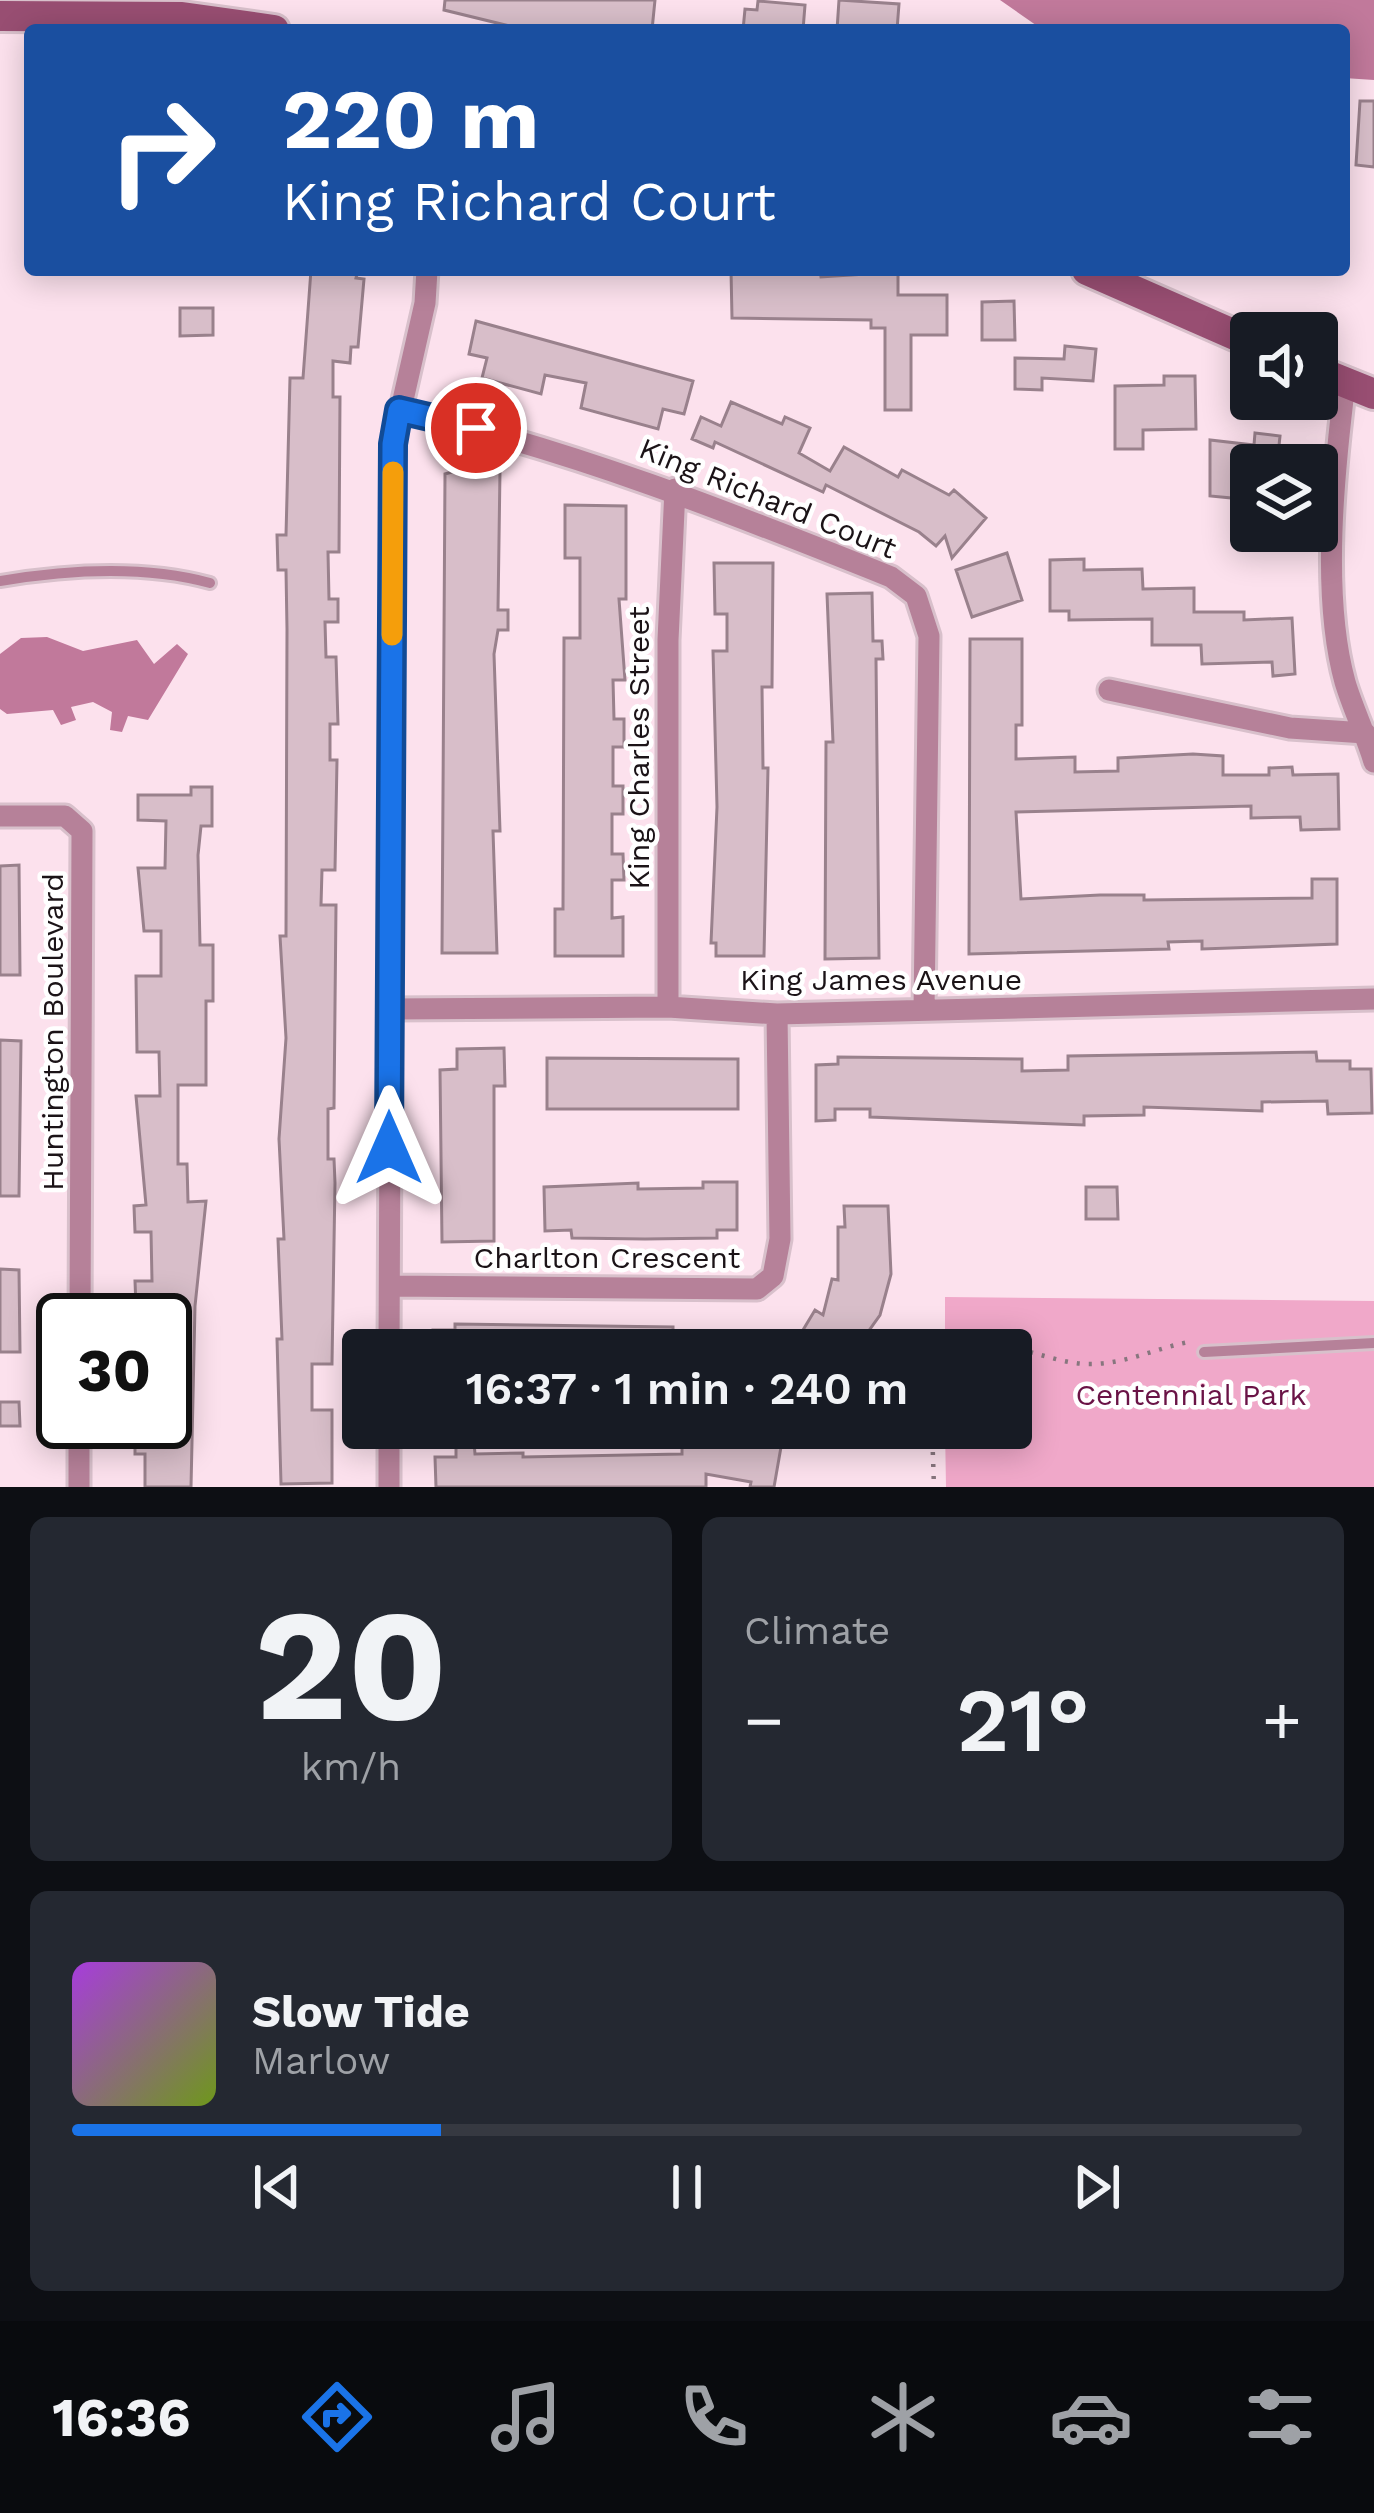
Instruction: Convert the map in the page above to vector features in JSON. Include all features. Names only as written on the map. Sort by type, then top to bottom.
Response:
[{"type":"main road","points":[[0,16],[182,17],[232,24]]},
{"type":"main road","points":[[1101,276],[1230,333]]},
{"type":"street","points":[[389,1329],[393,444],[425,303],[427,276]]},
{"type":"street","points":[[1345,382],[1337,451],[1334,613],[1345,681],[1374,762]]},
{"type":"street","name":"King Richard Court","points":[[399,410],[521,440],[675,489],[892,577],[916,596],[929,636],[924,1010]]},
{"type":"street","name":"King Charles Street","points":[[668,1007],[668,640],[675,489]]},
{"type":"street","points":[[1109,690],[1290,728],[1365,733]]},
{"type":"street","name":"Huntington Boulevard","points":[[0,816],[64,816],[82,831],[80,1293]]},
{"type":"street","name":"King James Avenue","points":[[388,1009],[668,1007],[777,1014],[1374,999]]},
{"type":"street","name":"Charlton Crescent","points":[[390,1286],[757,1289],[773,1276],[780,1239],[777,1014]]},
{"type":"street","points":[[79,1449],[79,1487]]},
{"type":"street","points":[[388,1487],[389,1449]]},
{"type":"lane","points":[[0,581],[45,574],[134,574],[179,575],[209,583]]},
{"type":"lane","points":[[1204,1352],[1374,1343]]},
{"type":"path","points":[[1032,1354],[1094,1364],[1149,1358],[1187,1341],[1204,1352]]},
{"type":"path","points":[[933,1449],[934,1487]]},
{"type":"green space","name":"Centennial Park","points":[[945,1297],[1374,1301],[1374,1487],[946,1487],[945,1449],[1032,1449],[1032,1329],[945,1329]]},
{"type":"shaded area","points":[[1000,0],[1374,0],[1374,80],[1350,78],[1350,24],[1034,24]]},
{"type":"shaded area","points":[[47,637],[83,651],[137,640],[154,664],[177,644],[188,654],[148,720],[128,716],[122,732],[110,730],[112,712],[93,702],[71,707],[76,720],[61,725],[53,710],[7,714],[0,709],[0,654],[21,638]]},
{"type":"building","points":[[445,0],[655,0],[653,24],[501,24],[444,10]]},
{"type":"building","points":[[839,0],[899,4],[897,24],[837,24]]},
{"type":"building","points":[[758,1],[805,5],[803,24],[744,24],[745,9],[757,10]]},
{"type":"building","points":[[1360,101],[1374,101],[1374,167],[1356,165]]},
{"type":"building","points":[[311,276],[364,279],[358,347],[351,347],[350,363],[333,361],[333,397],[340,397],[339,552],[328,552],[329,599],[338,599],[338,622],[325,622],[326,657],[336,657],[338,724],[330,724],[330,760],[337,760],[335,870],[322,870],[321,905],[336,905],[334,1108],[328,1109],[328,1159],[334,1159],[335,1183],[332,1364],[312,1364],[312,1410],[332,1410],[332,1483],[281,1484],[277,1339],[282,1339],[278,1239],[284,1239],[279,1139],[286,1038],[280,936],[286,936],[287,629],[286,570],[278,570],[277,535],[286,535],[290,378],[303,378]]},
{"type":"building","points":[[731,276],[898,276],[898,295],[947,295],[947,335],[911,335],[911,410],[885,410],[885,328],[871,328],[871,320],[732,318]]},
{"type":"building","points":[[1014,301],[1015,340],[982,340],[982,302]]},
{"type":"building","points":[[180,308],[213,308],[213,335],[180,336]]},
{"type":"building","points":[[476,321],[693,381],[684,414],[663,409],[658,429],[581,408],[586,383],[545,375],[541,394],[482,378],[487,358],[469,354]]},
{"type":"building","points":[[1065,346],[1096,349],[1093,381],[1042,378],[1042,390],[1015,389],[1015,358],[1064,359]]},
{"type":"building","points":[[1164,376],[1195,376],[1196,429],[1143,430],[1143,449],[1115,449],[1115,386],[1164,385]]},
{"type":"building","points":[[731,402],[782,424],[785,417],[810,428],[799,453],[830,471],[844,447],[898,477],[902,470],[949,495],[954,490],[986,518],[952,558],[945,536],[936,546],[919,532],[826,485],[823,492],[715,442],[713,448],[692,439],[701,417],[721,426]]},
{"type":"building","points":[[1255,433],[1280,436],[1279,444],[1254,444]]},
{"type":"building","points":[[1210,440],[1245,444],[1230,444],[1230,498],[1210,496]]},
{"type":"building","points":[[500,470],[498,610],[508,610],[508,630],[498,630],[494,654],[500,831],[493,831],[497,953],[442,953],[445,474]]},
{"type":"building","points":[[565,505],[626,506],[626,599],[619,599],[625,680],[613,680],[614,719],[624,719],[624,747],[613,747],[613,786],[623,786],[623,814],[612,814],[612,854],[623,854],[624,880],[612,880],[612,918],[623,917],[623,956],[555,956],[555,909],[563,909],[564,638],[580,638],[580,558],[565,558]]},
{"type":"building","points":[[1007,553],[1022,600],[972,617],[956,570]]},
{"type":"building","points":[[1084,559],[1084,570],[1142,569],[1143,589],[1194,588],[1194,612],[1244,612],[1244,620],[1292,618],[1295,674],[1273,676],[1272,662],[1202,664],[1201,645],[1152,645],[1152,619],[1069,620],[1069,611],[1050,611],[1050,560]]},
{"type":"building","points":[[714,563],[773,563],[772,687],[762,687],[763,768],[768,768],[764,956],[716,956],[716,943],[711,943],[717,807],[713,651],[727,651],[727,614],[715,614]]},
{"type":"building","points":[[872,593],[873,641],[882,641],[883,659],[876,659],[879,958],[825,959],[826,742],[833,742],[827,594]]},
{"type":"building","points":[[970,639],[1022,639],[1022,725],[1016,725],[1016,759],[1075,757],[1075,772],[1118,771],[1118,758],[1193,754],[1223,756],[1223,775],[1269,775],[1269,768],[1292,767],[1293,775],[1338,774],[1339,829],[1301,830],[1300,817],[1251,818],[1251,806],[1016,812],[1021,899],[1100,895],[1144,895],[1144,900],[1312,898],[1312,879],[1337,879],[1337,944],[1202,949],[1202,941],[1168,942],[1169,949],[969,954]]},
{"type":"building","points":[[191,787],[212,787],[212,826],[201,826],[198,855],[200,945],[213,945],[213,1001],[206,1001],[206,1085],[178,1085],[178,1164],[187,1164],[188,1202],[206,1201],[195,1306],[192,1442],[192,1293],[135,1293],[135,1281],[152,1281],[151,1232],[135,1232],[134,1206],[146,1205],[136,1096],[160,1096],[159,1052],[137,1052],[136,976],[161,976],[161,931],[144,931],[138,868],[165,868],[166,821],[138,820],[138,795],[191,795]]},
{"type":"building","points":[[19,865],[20,975],[0,975],[0,866]]},
{"type":"building","points":[[0,1040],[21,1041],[19,1196],[0,1196]]},
{"type":"building","points":[[504,1048],[505,1086],[494,1086],[494,1241],[442,1242],[440,1070],[457,1069],[457,1049]]},
{"type":"building","points":[[1316,1052],[1317,1061],[1350,1061],[1350,1069],[1371,1069],[1372,1113],[1328,1114],[1327,1101],[1262,1102],[1262,1111],[1144,1107],[1144,1115],[1084,1116],[1084,1125],[870,1117],[870,1109],[835,1109],[835,1120],[816,1121],[816,1065],[838,1064],[838,1057],[1022,1059],[1022,1071],[1068,1070],[1068,1056]]},
{"type":"building","points":[[547,1058],[738,1059],[738,1109],[547,1109]]},
{"type":"building","points":[[703,1182],[737,1182],[737,1230],[717,1230],[717,1238],[645,1239],[572,1238],[571,1230],[545,1231],[544,1187],[638,1183],[638,1189],[703,1188]]},
{"type":"building","points":[[1086,1187],[1117,1187],[1118,1219],[1086,1219]]},
{"type":"building","points":[[844,1206],[888,1206],[891,1274],[880,1315],[870,1329],[804,1329],[815,1310],[823,1315],[832,1279],[838,1280],[838,1227],[845,1227]]},
{"type":"building","points":[[0,1269],[19,1270],[20,1352],[0,1352]]},
{"type":"building","points":[[455,1324],[673,1327],[673,1329],[455,1329]]},
{"type":"building","points":[[0,1402],[19,1402],[20,1426],[0,1426]]},
{"type":"building","points":[[135,1449],[192,1449],[191,1487],[145,1487],[145,1454],[135,1454]]},
{"type":"building","points":[[456,1449],[475,1449],[475,1454],[523,1453],[523,1457],[682,1454],[682,1449],[781,1449],[774,1487],[750,1487],[751,1482],[706,1474],[706,1487],[436,1487],[435,1457],[456,1457]]},
{"type":"slow traffic","points":[[392,635],[393,472]]},
{"type":"route","points":[[389,1148],[393,444],[399,410],[476,428]]}]
